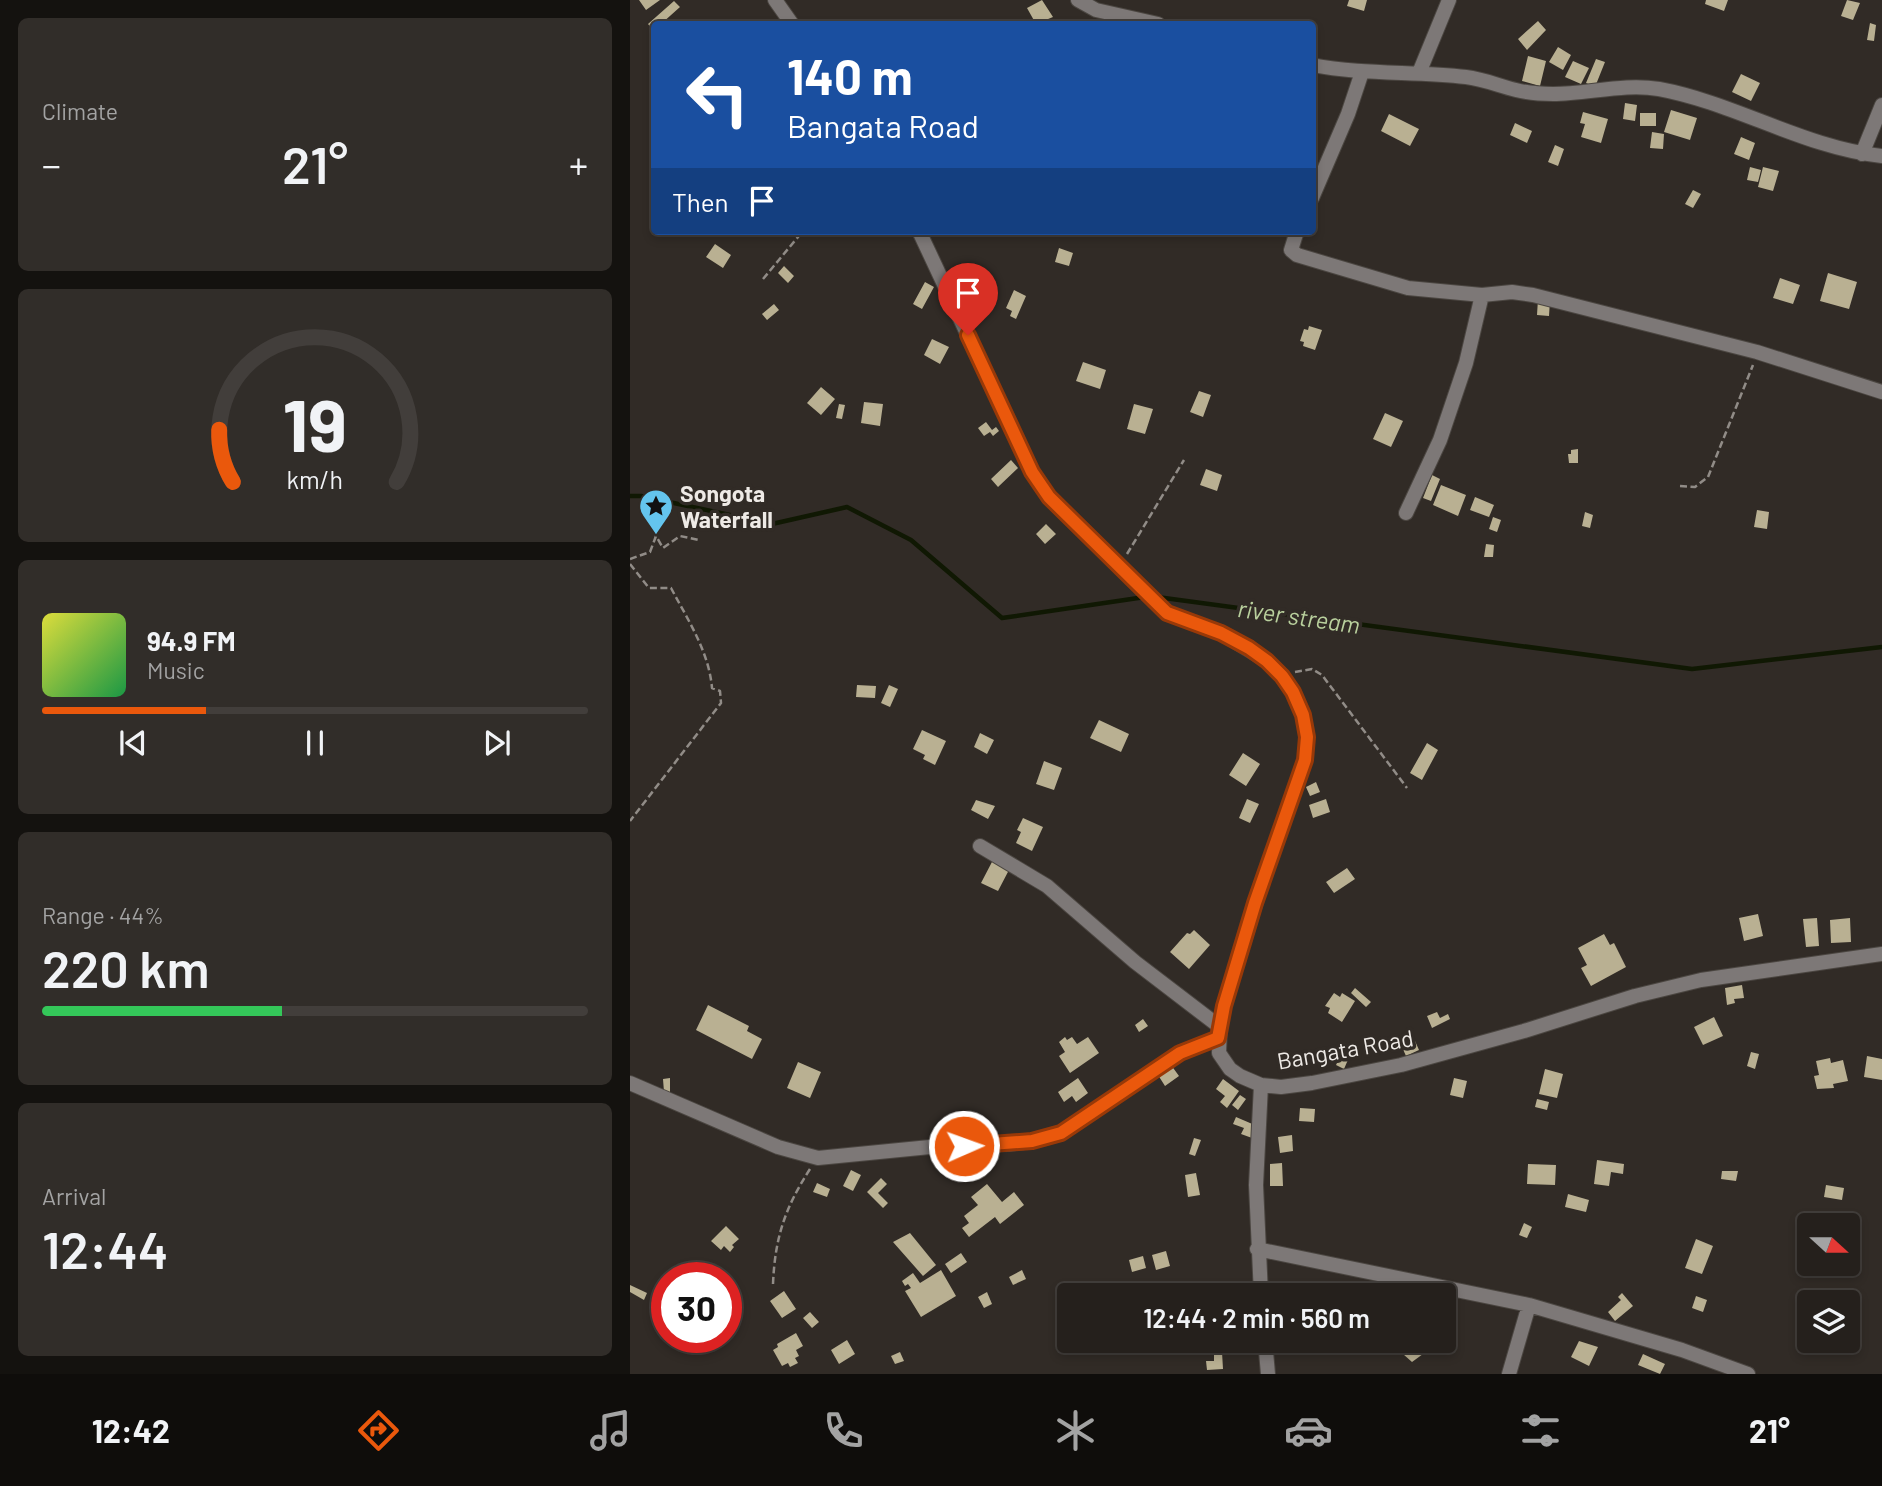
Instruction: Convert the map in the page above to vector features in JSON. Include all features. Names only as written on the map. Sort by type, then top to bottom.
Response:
[{"type":"street","points":[[775,0],[790,21]]},
{"type":"street","points":[[1078,0],[1149,21]]},
{"type":"street","points":[[1419,74],[1449,0]]},
{"type":"street","points":[[1316,66],[1362,72],[1479,79],[1531,93],[1657,89],[1862,153],[1882,156]]},
{"type":"street","points":[[1316,189],[1348,114],[1362,72]]},
{"type":"street","points":[[1862,153],[1882,105]]},
{"type":"street","points":[[921,235],[1039,484],[1063,512],[1167,613],[1221,633],[1267,661],[1293,692],[1303,715],[1307,737],[1305,760],[1263,880],[1224,1006],[1219,1033]]},
{"type":"street","points":[[1296,235],[1291,250],[1297,254],[1408,288],[1482,295],[1512,292],[1533,295],[1757,352],[1882,392]]},
{"type":"street","points":[[1406,513],[1440,440],[1466,363],[1482,295]]},
{"type":"street","points":[[981,846],[1033,875],[1047,886],[1219,1033]]},
{"type":"street","name":"Bangata Road","points":[[1219,1033],[1219,1053],[1230,1069],[1261,1085],[1281,1087],[1401,1065],[1524,1031],[1635,996],[1701,980],[1882,954]]},
{"type":"street","points":[[630,1083],[778,1147],[818,1158],[940,1146],[1009,1144],[1061,1133],[1180,1053],[1219,1033]]},
{"type":"street","points":[[1260,1283],[1256,1185],[1261,1085]]},
{"type":"street","points":[[1257,1249],[1529,1306],[1682,1350],[1748,1374]]},
{"type":"street","points":[[1509,1374],[1529,1306]]},
{"type":"street","points":[[1266,1353],[1268,1374]]},
{"type":"path","points":[[763,279],[800,235]]},
{"type":"path","points":[[1680,486],[1695,487],[1708,477],[1726,438],[1757,352]]},
{"type":"path","points":[[1120,565],[1184,460]]},
{"type":"path","points":[[630,559],[650,552],[656,536],[663,548],[680,536],[699,540]]},
{"type":"path","points":[[630,564],[649,588],[671,588],[700,642],[711,672],[712,688],[720,691],[721,703],[630,821]]},
{"type":"path","points":[[1282,676],[1305,669],[1312,669],[1322,675],[1407,788]]},
{"type":"path","points":[[773,1284],[774,1255],[786,1211],[818,1158]]},
{"type":"building","points":[[639,0],[660,0],[646,10]]},
{"type":"building","points":[[1042,0],[1053,17],[1034,21],[1027,8]]},
{"type":"building","points":[[1349,0],[1367,0],[1364,11],[1347,6]]},
{"type":"building","points":[[1706,0],[1728,0],[1724,11],[1705,4]]},
{"type":"building","points":[[1847,0],[1860,3],[1853,20],[1841,16]]},
{"type":"building","points":[[674,1],[680,7],[664,21],[651,21]]},
{"type":"building","points":[[1538,21],[1546,30],[1527,50],[1518,39]]},
{"type":"building","points":[[1870,23],[1876,25],[1874,41],[1867,40]]},
{"type":"building","points":[[1558,47],[1571,55],[1563,70],[1549,62]]},
{"type":"building","points":[[1528,56],[1546,61],[1540,86],[1522,81]]},
{"type":"building","points":[[1596,59],[1605,62],[1595,87],[1586,83]]},
{"type":"building","points":[[1573,61],[1589,68],[1581,84],[1565,77]]},
{"type":"building","points":[[1741,74],[1760,83],[1751,101],[1732,92]]},
{"type":"building","points":[[1625,103],[1637,105],[1635,121],[1623,119]]},
{"type":"building","points":[[1671,110],[1697,118],[1690,140],[1664,132]]},
{"type":"building","points":[[1583,112],[1608,119],[1601,143],[1581,137],[1585,124],[1580,123]]},
{"type":"building","points":[[1640,113],[1656,113],[1656,126],[1640,126]]},
{"type":"building","points":[[1389,114],[1419,129],[1410,146],[1381,131]]},
{"type":"building","points":[[1515,123],[1532,131],[1527,143],[1510,135]]},
{"type":"building","points":[[1652,132],[1664,134],[1663,149],[1650,148]]},
{"type":"building","points":[[1741,137],[1755,143],[1749,160],[1734,154]]},
{"type":"building","points":[[1555,145],[1564,149],[1558,166],[1548,162]]},
{"type":"building","points":[[1750,167],[1761,170],[1758,182],[1747,180]]},
{"type":"building","points":[[1763,167],[1779,171],[1773,191],[1758,187]]},
{"type":"building","points":[[1693,190],[1701,194],[1693,208],[1685,204]]},
{"type":"building","points":[[715,244],[731,255],[723,268],[706,257]]},
{"type":"building","points":[[1059,248],[1073,253],[1069,266],[1055,262]]},
{"type":"building","points":[[784,266],[794,276],[788,283],[778,273]]},
{"type":"building","points":[[1828,273],[1857,282],[1849,309],[1820,301]]},
{"type":"building","points":[[1780,278],[1800,285],[1793,304],[1773,298]]},
{"type":"building","points":[[925,282],[934,287],[922,309],[913,304]]},
{"type":"building","points":[[1014,290],[1026,296],[1016,319],[1010,316],[1012,311],[1006,308]]},
{"type":"building","points":[[1538,299],[1550,300],[1549,316],[1537,315]]},
{"type":"building","points":[[774,304],[779,310],[767,320],[762,314]]},
{"type":"building","points":[[1309,326],[1322,330],[1315,350],[1303,346],[1304,342],[1300,341],[1304,329],[1308,330]]},
{"type":"building","points":[[932,339],[949,347],[940,364],[924,355]]},
{"type":"building","points":[[1083,362],[1106,370],[1100,389],[1076,381]]},
{"type":"building","points":[[821,387],[835,399],[821,415],[807,403]]},
{"type":"building","points":[[1199,391],[1211,395],[1203,417],[1190,412]]},
{"type":"building","points":[[864,402],[883,404],[880,426],[861,423]]},
{"type":"building","points":[[839,404],[845,405],[842,419],[836,418]]},
{"type":"building","points":[[1134,404],[1153,409],[1145,434],[1127,429]]},
{"type":"building","points":[[1385,413],[1403,421],[1391,447],[1373,439]]},
{"type":"building","points":[[986,422],[992,430],[996,427],[999,431],[993,436],[990,432],[984,436],[978,428]]},
{"type":"building","points":[[1578,449],[1578,463],[1569,463],[1568,454],[1571,454],[1571,450]]},
{"type":"building","points":[[1011,460],[1018,468],[998,487],[991,479]]},
{"type":"building","points":[[1206,469],[1222,475],[1217,491],[1200,485]]},
{"type":"building","points":[[1432,475],[1440,479],[1431,501],[1423,498]]},
{"type":"building","points":[[1441,485],[1466,495],[1458,516],[1433,505]]},
{"type":"building","points":[[1475,497],[1494,505],[1489,517],[1470,510]]},
{"type":"building","points":[[1757,510],[1769,512],[1767,529],[1754,527]]},
{"type":"building","points":[[1585,512],[1593,515],[1590,528],[1582,526]]},
{"type":"building","points":[[1493,517],[1501,520],[1497,532],[1489,529]]},
{"type":"building","points":[[1046,524],[1056,534],[1045,544],[1036,534]]},
{"type":"building","points":[[1486,544],[1494,545],[1493,557],[1484,557]]},
{"type":"building","points":[[857,685],[876,686],[875,698],[856,697]]},
{"type":"building","points":[[889,685],[898,689],[890,707],[881,703]]},
{"type":"building","points":[[1099,720],[1129,734],[1121,752],[1090,738]]},
{"type":"building","points":[[922,730],[946,741],[935,765],[923,759],[925,755],[913,749]]},
{"type":"building","points":[[980,733],[994,740],[987,754],[974,747]]},
{"type":"building","points":[[1427,743],[1438,750],[1422,780],[1410,773]]},
{"type":"building","points":[[1243,753],[1260,764],[1246,786],[1229,775]]},
{"type":"building","points":[[1044,761],[1062,768],[1054,790],[1036,784]]},
{"type":"building","points":[[1316,782],[1320,792],[1310,796],[1306,787]]},
{"type":"building","points":[[1247,799],[1259,804],[1250,823],[1239,818]]},
{"type":"building","points":[[1326,799],[1330,812],[1313,818],[1309,805]]},
{"type":"building","points":[[976,800],[995,806],[988,819],[971,810]]},
{"type":"building","points":[[1023,818],[1043,827],[1032,851],[1016,843],[1021,832],[1017,830]]},
{"type":"building","points":[[993,860],[1010,868],[998,891],[981,883]]},
{"type":"building","points":[[1347,868],[1355,879],[1334,893],[1326,882]]},
{"type":"building","points":[[1758,914],[1763,936],[1744,941],[1739,918]]},
{"type":"building","points":[[1817,918],[1819,946],[1806,947],[1803,919]]},
{"type":"building","points":[[1850,918],[1851,942],[1831,943],[1830,920]]},
{"type":"building","points":[[1194,930],[1210,945],[1189,969],[1170,952],[1187,933],[1190,934]]},
{"type":"building","points":[[1604,934],[1610,945],[1614,943],[1626,967],[1591,986],[1581,968],[1587,965],[1578,948]]},
{"type":"building","points":[[1742,985],[1744,998],[1734,999],[1735,1003],[1727,1005],[1725,988]]},
{"type":"building","points":[[1355,988],[1371,1002],[1366,1007],[1351,993]]},
{"type":"building","points":[[1334,993],[1340,997],[1342,993],[1355,1001],[1342,1022],[1328,1013],[1330,1008],[1325,1006]]},
{"type":"building","points":[[708,1005],[749,1026],[747,1031],[762,1039],[752,1059],[696,1030]]},
{"type":"building","points":[[1437,1012],[1440,1018],[1448,1014],[1450,1019],[1432,1028],[1427,1016]]},
{"type":"building","points":[[1714,1017],[1723,1036],[1703,1045],[1694,1027]]},
{"type":"building","points":[[1143,1019],[1148,1026],[1139,1032],[1135,1025]]},
{"type":"building","points":[[1065,1037],[1067,1040],[1072,1037],[1077,1044],[1088,1037],[1099,1053],[1070,1073],[1059,1056],[1065,1052],[1059,1042]]},
{"type":"building","points":[[1415,1041],[1419,1050],[1406,1056],[1402,1047]]},
{"type":"building","points":[[1339,1050],[1350,1055],[1344,1069],[1336,1065],[1340,1057],[1337,1055]]},
{"type":"building","points":[[1751,1052],[1759,1054],[1755,1069],[1747,1066]]},
{"type":"building","points":[[1867,1056],[1882,1059],[1882,1080],[1864,1077]]},
{"type":"building","points":[[1830,1058],[1831,1063],[1843,1060],[1848,1081],[1833,1084],[1834,1088],[1817,1089],[1814,1076],[1819,1075],[1816,1061]]},
{"type":"building","points":[[798,1062],[821,1072],[810,1098],[787,1088]]},
{"type":"building","points":[[1171,1065],[1179,1076],[1165,1086],[1158,1075]]},
{"type":"building","points":[[1545,1069],[1563,1074],[1557,1098],[1539,1094]]},
{"type":"building","points":[[670,1078],[670,1092],[664,1092],[663,1079]]},
{"type":"building","points":[[1078,1078],[1088,1093],[1076,1102],[1072,1096],[1064,1102],[1058,1092]]},
{"type":"building","points":[[1454,1078],[1467,1081],[1463,1098],[1450,1095]]},
{"type":"building","points":[[1223,1079],[1239,1091],[1227,1108],[1220,1102],[1225,1096],[1216,1089]]},
{"type":"building","points":[[1240,1095],[1246,1099],[1238,1110],[1232,1105]]},
{"type":"building","points":[[1537,1099],[1549,1102],[1547,1110],[1535,1107]]},
{"type":"building","points":[[1300,1108],[1315,1109],[1314,1122],[1299,1121]]},
{"type":"building","points":[[1236,1117],[1257,1126],[1252,1138],[1241,1134],[1244,1128],[1233,1124]]},
{"type":"building","points":[[1292,1135],[1293,1151],[1280,1153],[1278,1137]]},
{"type":"building","points":[[1194,1138],[1201,1140],[1195,1156],[1189,1154]]},
{"type":"building","points":[[1597,1160],[1624,1164],[1623,1174],[1611,1172],[1609,1186],[1594,1184]]},
{"type":"building","points":[[1282,1163],[1283,1186],[1270,1186],[1270,1164]]},
{"type":"building","points":[[1528,1164],[1556,1165],[1555,1185],[1527,1184]]},
{"type":"building","points":[[851,1170],[861,1175],[853,1191],[843,1186]]},
{"type":"building","points":[[1722,1171],[1738,1171],[1736,1181],[1721,1179]]},
{"type":"building","points":[[1196,1173],[1200,1195],[1188,1197],[1185,1175]]},
{"type":"building","points":[[881,1178],[887,1184],[878,1193],[888,1203],[883,1208],[867,1192]]},
{"type":"building","points":[[817,1183],[830,1189],[827,1197],[813,1192]]},
{"type":"building","points":[[987,1184],[1002,1202],[1014,1192],[1024,1205],[1000,1224],[995,1217],[969,1237],[962,1228],[969,1223],[964,1216],[978,1205],[971,1197]]},
{"type":"building","points":[[1826,1185],[1844,1188],[1842,1200],[1824,1197]]},
{"type":"building","points":[[1568,1194],[1589,1200],[1586,1212],[1565,1207]]},
{"type":"building","points":[[1524,1223],[1532,1227],[1527,1238],[1519,1235]]},
{"type":"building","points":[[726,1226],[739,1239],[732,1245],[734,1247],[730,1252],[724,1246],[721,1250],[711,1241]]},
{"type":"building","points":[[910,1233],[936,1265],[923,1276],[893,1242]]},
{"type":"building","points":[[1696,1239],[1713,1246],[1702,1274],[1685,1268]]},
{"type":"building","points":[[1166,1251],[1170,1266],[1156,1270],[1152,1255]]},
{"type":"building","points":[[961,1253],[967,1262],[951,1273],[945,1264]]},
{"type":"building","points":[[1143,1256],[1146,1268],[1132,1272],[1129,1260]]},
{"type":"building","points":[[941,1270],[956,1296],[921,1317],[905,1291],[911,1288],[908,1284],[905,1286],[902,1281],[913,1273],[920,1283]]},
{"type":"building","points":[[1022,1270],[1026,1279],[1013,1285],[1009,1277]]},
{"type":"building","points":[[630,1285],[647,1293],[644,1300],[630,1292]]},
{"type":"building","points":[[784,1291],[796,1309],[782,1318],[770,1301]]},
{"type":"building","points":[[987,1292],[992,1304],[984,1308],[978,1297]]},
{"type":"building","points":[[1622,1293],[1633,1306],[1615,1321],[1608,1312],[1621,1300],[1618,1297]]},
{"type":"building","points":[[1696,1296],[1707,1300],[1703,1312],[1692,1308]]},
{"type":"building","points":[[810,1312],[819,1322],[812,1328],[803,1318]]},
{"type":"building","points":[[796,1333],[803,1346],[796,1350],[799,1356],[795,1358],[798,1363],[790,1367],[788,1363],[782,1366],[773,1350],[778,1347],[777,1344]]},
{"type":"building","points":[[847,1340],[855,1354],[839,1364],[831,1350]]},
{"type":"building","points":[[1579,1341],[1598,1347],[1589,1366],[1571,1357]]},
{"type":"building","points":[[900,1352],[904,1361],[895,1364],[891,1356]]},
{"type":"building","points":[[1214,1353],[1222,1353],[1223,1369],[1207,1370],[1206,1361],[1214,1361]]},
{"type":"building","points":[[1422,1353],[1423,1354],[1412,1362],[1403,1354]]},
{"type":"building","points":[[1643,1354],[1665,1364],[1660,1374],[1638,1365]]},
{"type":"waterway","name":"river stream","points":[[630,496],[641,496],[772,524],[847,507],[911,540],[1002,618],[1145,597]]},
{"type":"waterway","name":"river stream","points":[[1157,597],[1692,669],[1882,647]]},
{"type":"place","name":"Songota Waterfall","points":[[656,536]]},
{"type":"route","points":[[964,1146],[1032,1141],[1061,1133],[1180,1053],[1218,1038],[1224,1006],[1255,903],[1305,760],[1307,737],[1303,715],[1293,692],[1267,661],[1221,633],[1167,613],[1049,497],[1032,472],[968,335]]}]
